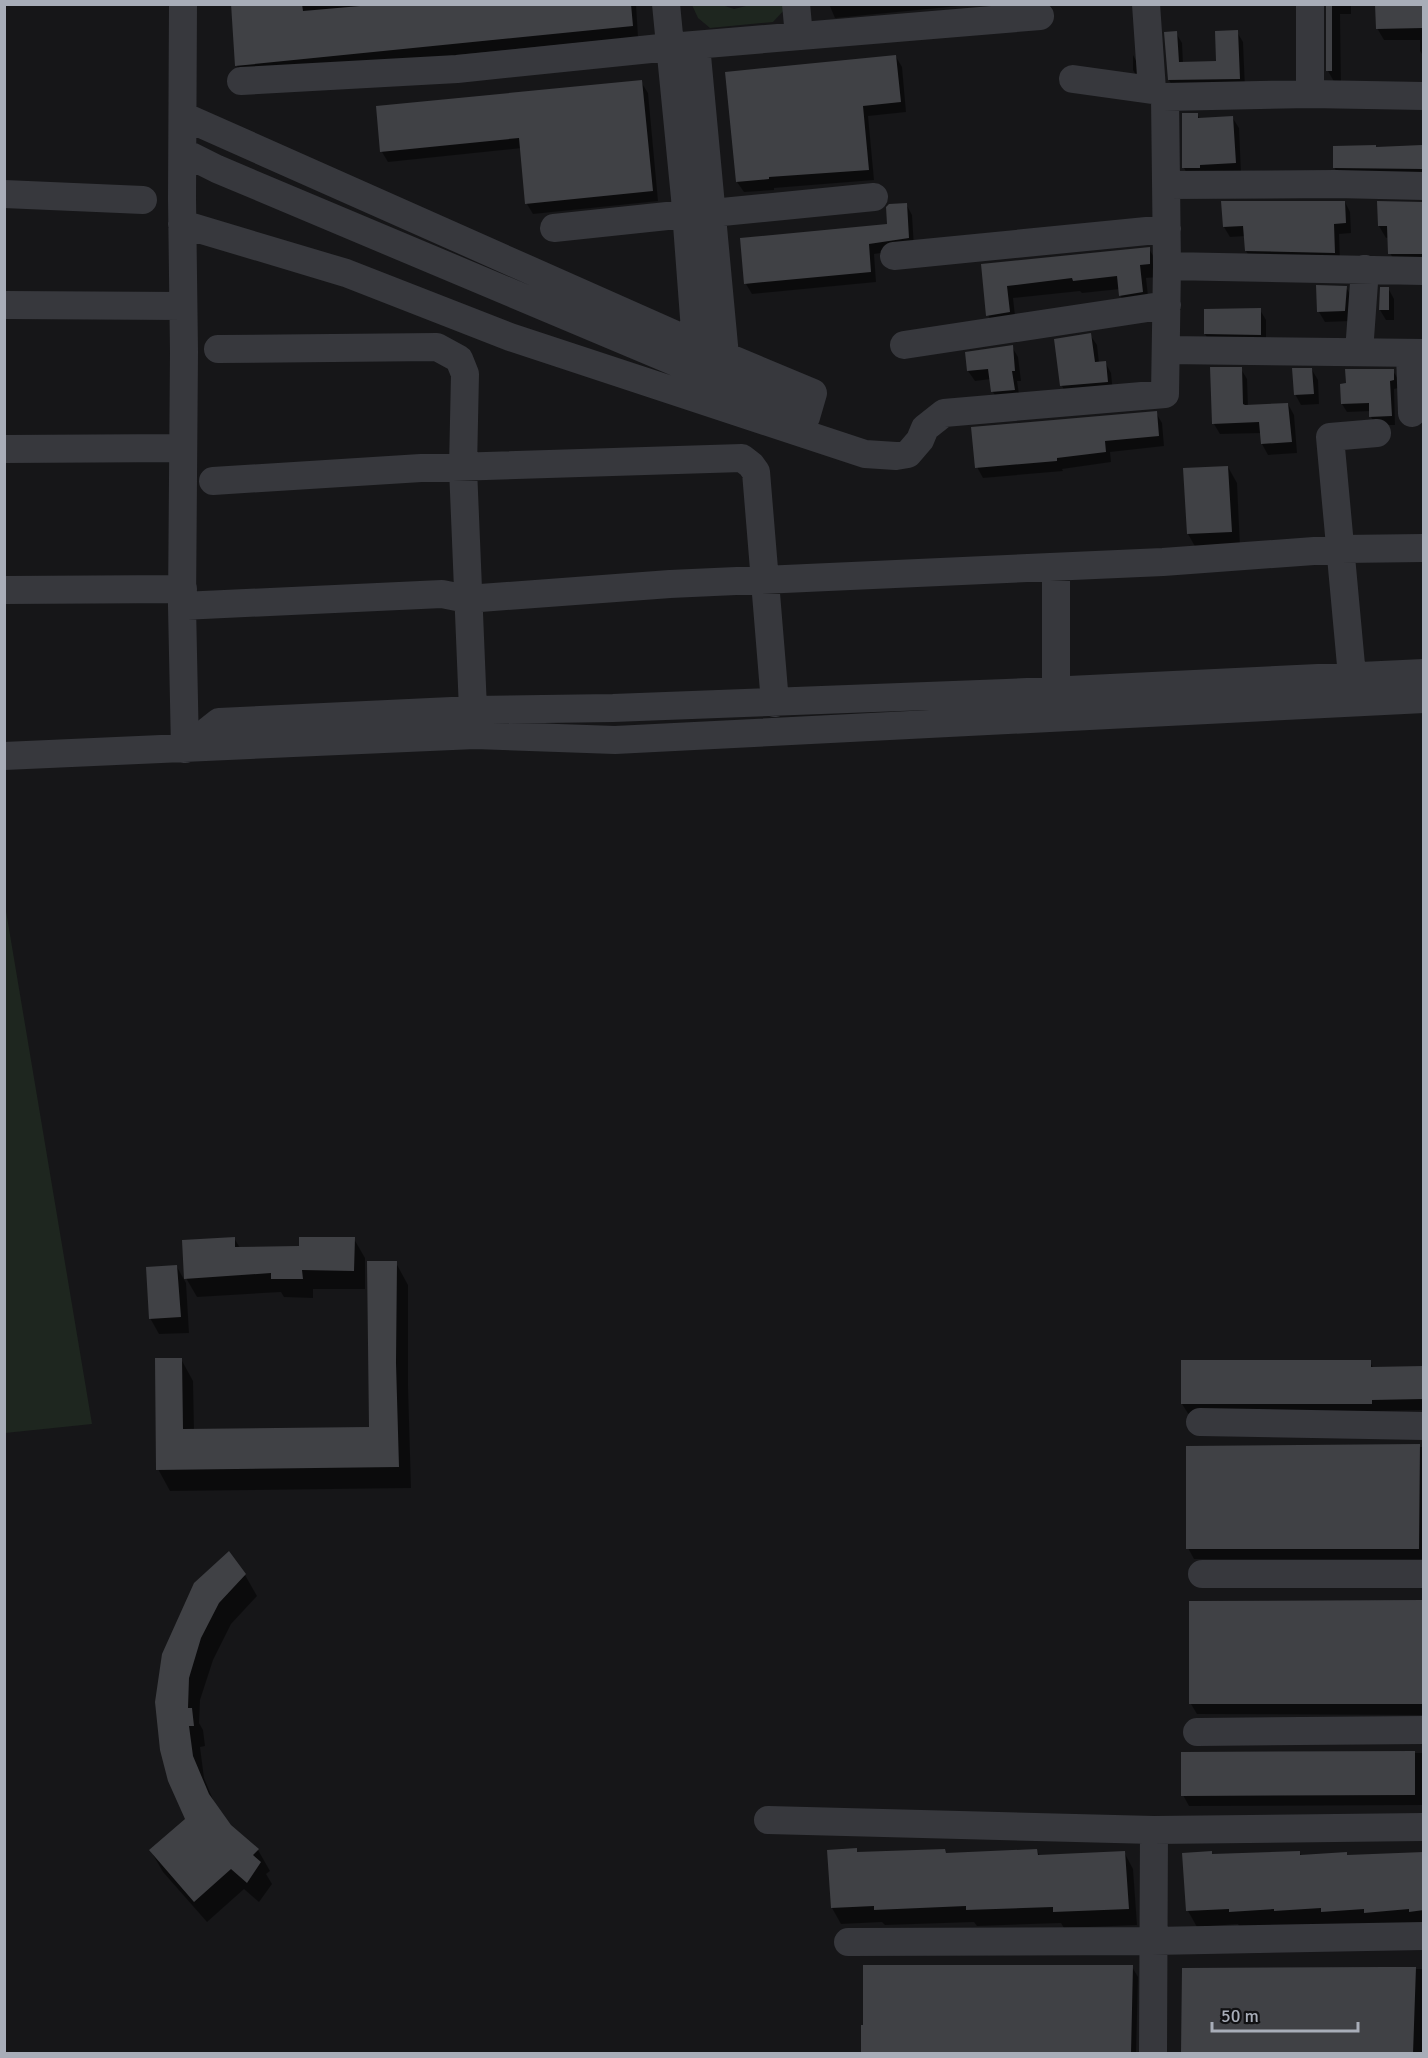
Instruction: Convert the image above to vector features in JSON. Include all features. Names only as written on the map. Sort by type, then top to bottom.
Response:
[{"type":"street","points":[[183,4],[182,598],[185,749]]},
{"type":"street","points":[[666,4],[683,46],[699,214],[725,356]]},
{"type":"street","points":[[796,4],[799,36]]},
{"type":"street","points":[[182,224],[346,273],[510,337],[865,454],[896,456],[908,454],[920,440],[925,428],[944,413],[1165,394],[1166,185],[1159,93],[1146,4]]},
{"type":"street","points":[[1310,4],[1310,94]]},
{"type":"street","points":[[241,81],[457,69],[683,46],[1040,16]]},
{"type":"street","points":[[1073,79],[1159,93],[1424,96]]},
{"type":"street","points":[[183,116],[696,344],[813,393],[806,417],[237,177],[183,152]]},
{"type":"street","points":[[1166,185],[1424,186]]},
{"type":"street","points":[[4,194],[143,200]]},
{"type":"street","points":[[554,228],[874,196]]},
{"type":"street","points":[[696,344],[699,214]]},
{"type":"street","points":[[894,256],[1167,229]]},
{"type":"street","points":[[1167,266],[1424,271]]},
{"type":"street","points":[[1359,352],[1365,269]]},
{"type":"street","points":[[4,305],[183,306]]},
{"type":"street","points":[[904,345],[1167,305]]},
{"type":"street","points":[[218,349],[437,346],[459,359],[465,374],[463,468],[473,710]]},
{"type":"street","points":[[1167,350],[1417,353],[1412,413]]},
{"type":"street","points":[[1352,676],[1330,436],[1377,433]]},
{"type":"street","points":[[4,449],[183,448]]},
{"type":"street","points":[[213,481],[410,468],[742,458],[756,472],[775,703]]},
{"type":"street","points":[[4,590],[182,598],[442,594],[467,599],[670,584],[1163,562],[1341,549],[1424,548]]},
{"type":"street","points":[[1056,567],[1057,704]]},
{"type":"street","points":[[4,756],[475,735],[615,740],[721,734],[1352,676],[1424,674]]},
{"type":"street","points":[[185,749],[219,722],[473,710],[775,703],[1057,704],[1424,699]]},
{"type":"street","points":[[719,704],[721,734]]},
{"type":"street","points":[[1200,1422],[1424,1426]]},
{"type":"street","points":[[1202,1574],[1424,1574]]},
{"type":"street","points":[[1197,1732],[1424,1730]]},
{"type":"street","points":[[768,1820],[1154,1830],[1424,1827]]},
{"type":"street","points":[[1154,1830],[1154,2054]]},
{"type":"street","points":[[848,1942],[1154,1941],[1424,1936]]},
{"type":"shaded area","points":[[692,5],[722,5],[734,9],[750,5],[787,5],[773,22],[710,28],[698,18]]},
{"type":"shaded area","points":[[5,905],[92,1424],[4,1433]]},
{"type":"building","points":[[231,4],[302,4],[303,11],[383,4],[631,4],[633,26],[235,66]]},
{"type":"building","points":[[1326,4],[1332,4],[1332,71],[1326,71]]},
{"type":"building","points":[[1375,4],[1424,4],[1424,28],[1376,29]]},
{"type":"building","points":[[1238,30],[1240,79],[1168,80],[1164,32],[1177,31],[1179,62],[1216,61],[1215,31]]},
{"type":"building","points":[[896,55],[901,102],[863,106],[869,170],[769,177],[769,179],[736,182],[725,72]]},
{"type":"building","points":[[642,80],[653,191],[525,204],[519,138],[380,152],[376,106]]},
{"type":"building","points":[[1182,113],[1198,113],[1198,118],[1233,116],[1236,163],[1182,168]]},
{"type":"building","points":[[1376,145],[1376,147],[1422,145],[1423,169],[1333,168],[1333,146]]},
{"type":"building","points":[[1221,201],[1345,201],[1346,223],[1334,224],[1335,253],[1245,251],[1243,226],[1223,227]]},
{"type":"building","points":[[1377,201],[1424,202],[1424,254],[1388,254],[1387,226],[1378,226]]},
{"type":"building","points":[[907,203],[909,238],[869,244],[871,272],[744,284],[740,238],[887,224],[886,207],[889,204]]},
{"type":"building","points":[[1150,247],[1150,264],[1140,265],[1143,292],[1119,296],[1117,276],[1073,281],[1072,278],[1007,286],[1010,312],[986,316],[981,264]]},
{"type":"building","points":[[1316,285],[1347,286],[1345,311],[1317,312]]},
{"type":"building","points":[[1380,287],[1389,287],[1389,310],[1379,310]]},
{"type":"building","points":[[1261,308],[1261,335],[1204,334],[1204,309]]},
{"type":"building","points":[[1091,333],[1095,362],[1106,361],[1108,382],[1060,386],[1054,339]]},
{"type":"building","points":[[1013,345],[1015,371],[1012,371],[1015,390],[991,392],[988,369],[967,371],[965,352]]},
{"type":"building","points":[[1210,367],[1242,367],[1243,404],[1245,405],[1288,403],[1292,442],[1261,444],[1259,422],[1212,424]]},
{"type":"building","points":[[1292,368],[1312,368],[1314,394],[1294,395]]},
{"type":"building","points":[[1345,369],[1394,369],[1394,380],[1390,381],[1392,416],[1369,417],[1369,403],[1341,404],[1340,384],[1346,383]]},
{"type":"building","points":[[1157,411],[1159,436],[1105,441],[1106,452],[1057,458],[1057,461],[975,468],[971,427]]},
{"type":"building","points":[[1228,466],[1232,532],[1187,534],[1183,468]]},
{"type":"building","points":[[235,1237],[235,1247],[299,1246],[299,1237],[355,1237],[354,1271],[302,1270],[303,1279],[271,1279],[271,1273],[184,1279],[182,1240]]},
{"type":"building","points":[[367,1261],[397,1261],[396,1363],[399,1467],[156,1470],[155,1358],[182,1358],[183,1429],[369,1427]]},
{"type":"building","points":[[177,1265],[181,1317],[149,1319],[146,1267]]},
{"type":"building","points":[[1181,1360],[1371,1360],[1371,1367],[1424,1366],[1424,1399],[1372,1400],[1372,1404],[1181,1404]]},
{"type":"building","points":[[1420,1444],[1419,1549],[1186,1549],[1186,1446]]},
{"type":"building","points":[[229,1551],[246,1574],[219,1603],[201,1638],[189,1678],[188,1708],[192,1708],[194,1726],[189,1726],[193,1756],[209,1794],[231,1825],[259,1849],[253,1855],[261,1862],[247,1883],[231,1869],[194,1902],[149,1850],[185,1819],[168,1781],[160,1750],[155,1702],[162,1654],[194,1583]]},
{"type":"building","points":[[1423,1600],[1422,1704],[1189,1704],[1189,1601]]},
{"type":"building","points":[[1415,1751],[1415,1795],[1181,1796],[1181,1752]]},
{"type":"building","points":[[857,1848],[857,1852],[945,1849],[946,1853],[1037,1849],[1038,1855],[1125,1851],[1129,1909],[1053,1912],[1053,1907],[966,1910],[966,1906],[874,1910],[874,1906],[831,1908],[827,1850]]},
{"type":"building","points":[[1212,1851],[1212,1854],[1300,1851],[1300,1855],[1347,1852],[1347,1855],[1424,1852],[1424,1910],[1364,1913],[1364,1909],[1321,1912],[1321,1908],[1229,1912],[1229,1909],[1186,1911],[1182,1853]]},
{"type":"building","points":[[863,1965],[1133,1965],[1131,2054],[861,2054]]},
{"type":"building","points":[[1416,1967],[1413,2054],[1181,2054],[1182,1968]]}]
